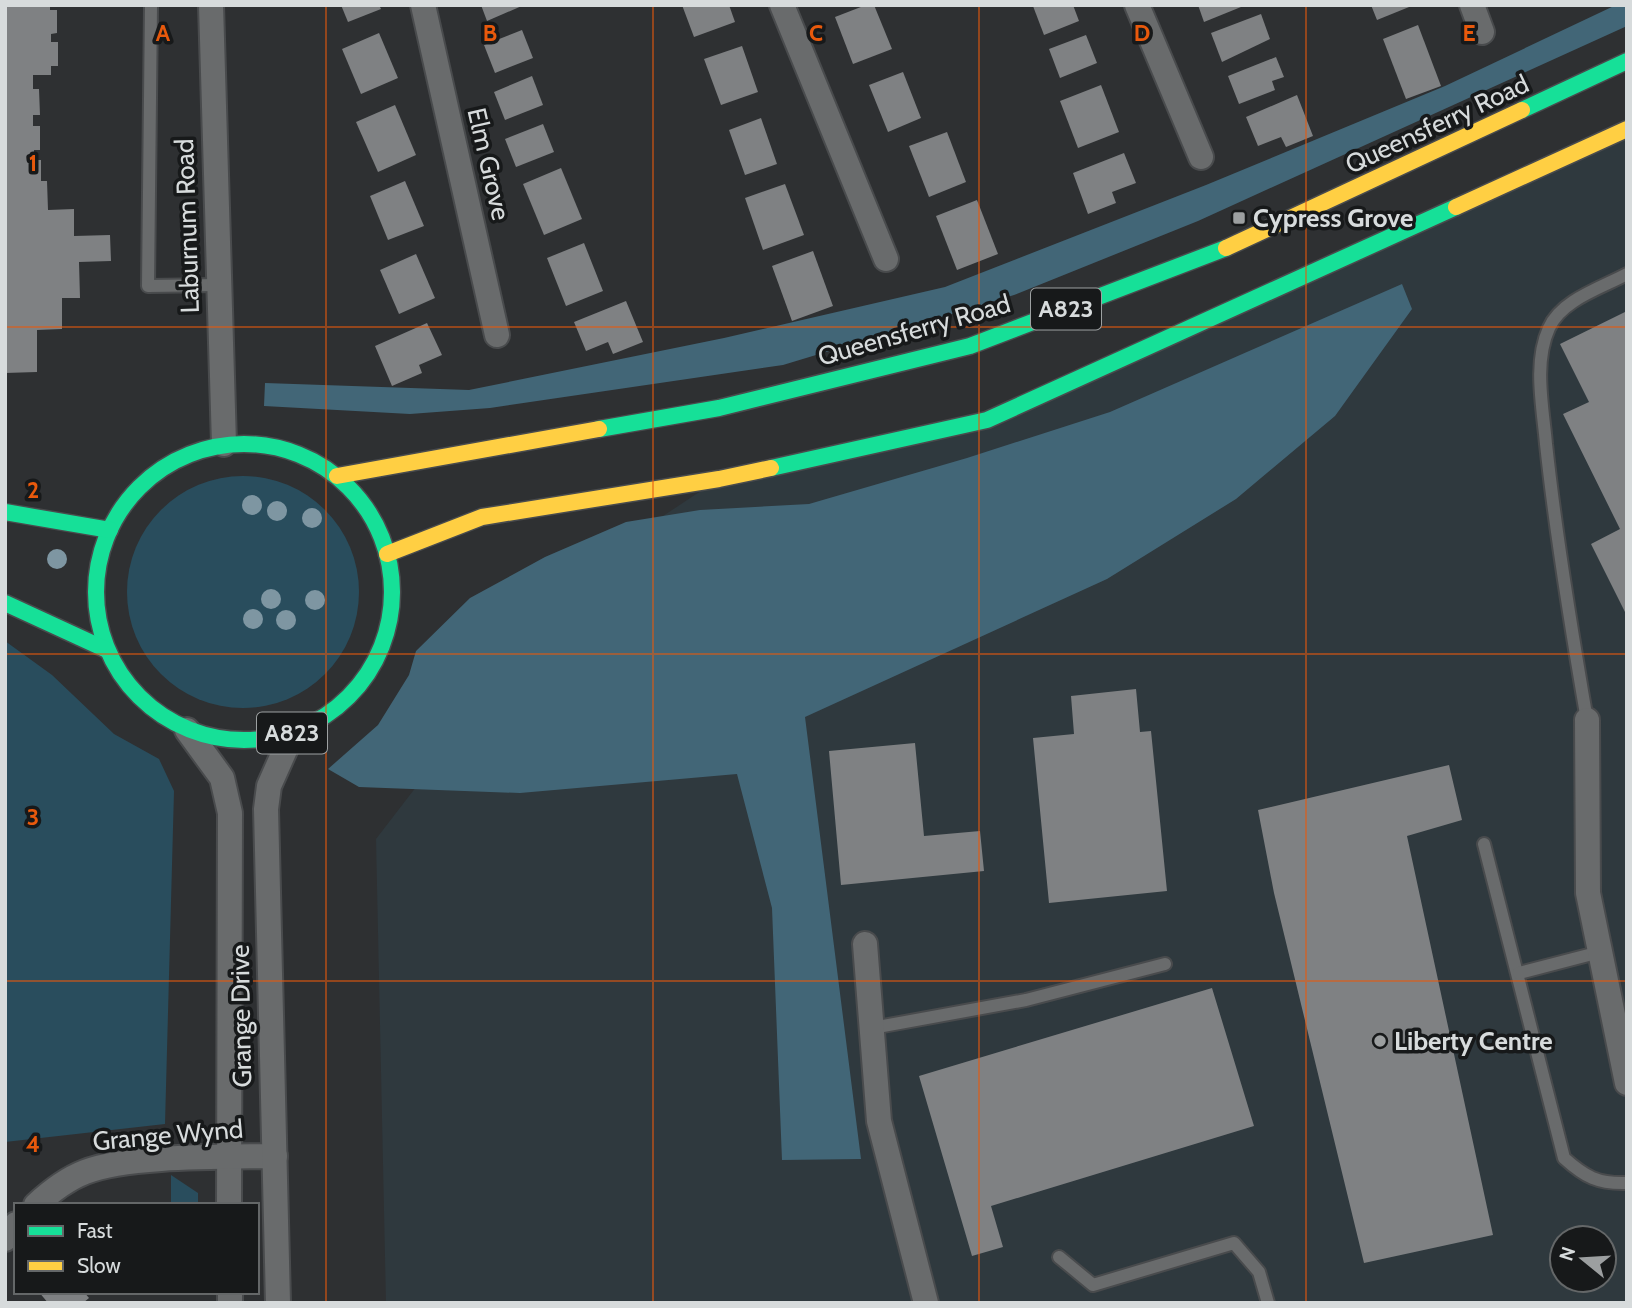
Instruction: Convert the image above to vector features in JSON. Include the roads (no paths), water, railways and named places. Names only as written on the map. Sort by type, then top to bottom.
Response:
[{"type":"main road","name":"Queensferry Road","points":[[337,476],[719,408],[970,346],[1236,244],[1627,61]]},
{"type":"main road","name":"A823","points":[[387,554],[482,517],[719,479],[987,420],[1627,129]]},
{"type":"main road","name":"A823","points":[[224,444],[280,448],[309,459],[337,476],[368,511],[387,554],[392,597],[384,641],[364,680],[332,712],[293,732],[258,740],[222,739],[187,730],[144,701],[126,683],[107,650],[97,610],[98,569],[110,530],[128,500],[153,475],[183,457],[224,444]]},
{"type":"main road","points":[[5,512],[110,530]]},
{"type":"main road","points":[[5,603],[107,650]]},
{"type":"street","name":"Laburnum Road","points":[[211,5],[224,444]]},
{"type":"street","name":"Elm Grove","points":[[424,5],[497,335]]},
{"type":"street","points":[[782,5],[886,259]]},
{"type":"street","points":[[1137,5],[1201,157]]},
{"type":"street","points":[[1472,5],[1482,32]]},
{"type":"street","points":[[1587,720],[1588,893],[1625,1068]]},
{"type":"street","name":"Grange Drive","points":[[187,730],[222,778],[230,813],[229,1203]]},
{"type":"street","name":"Grange Drive","points":[[278,1303],[266,809],[269,786],[293,732]]},
{"type":"street","points":[[865,944],[879,1121],[926,1303]]},
{"type":"street","name":"Grange Wynd","points":[[38,1203],[52,1191],[86,1171],[121,1164],[275,1156]]},
{"type":"lane","points":[[151,5],[148,286],[218,285]]},
{"type":"lane","points":[[1587,720],[1554,525],[1540,382],[1543,345],[1549,326],[1563,309],[1627,274]]},
{"type":"lane","points":[[1484,844],[1564,1158],[1585,1177],[1605,1184],[1627,1183]]},
{"type":"lane","points":[[1519,973],[1600,952]]},
{"type":"lane","points":[[872,1028],[1026,1000],[1165,964]]},
{"type":"lane","points":[[1059,1257],[1093,1285],[1234,1243],[1259,1272],[1268,1303]]},
{"type":"place","name":"Cypress Grove","points":[[1239,218]]},
{"type":"place","name":"Liberty Centre","points":[[1380,1041]]}]
